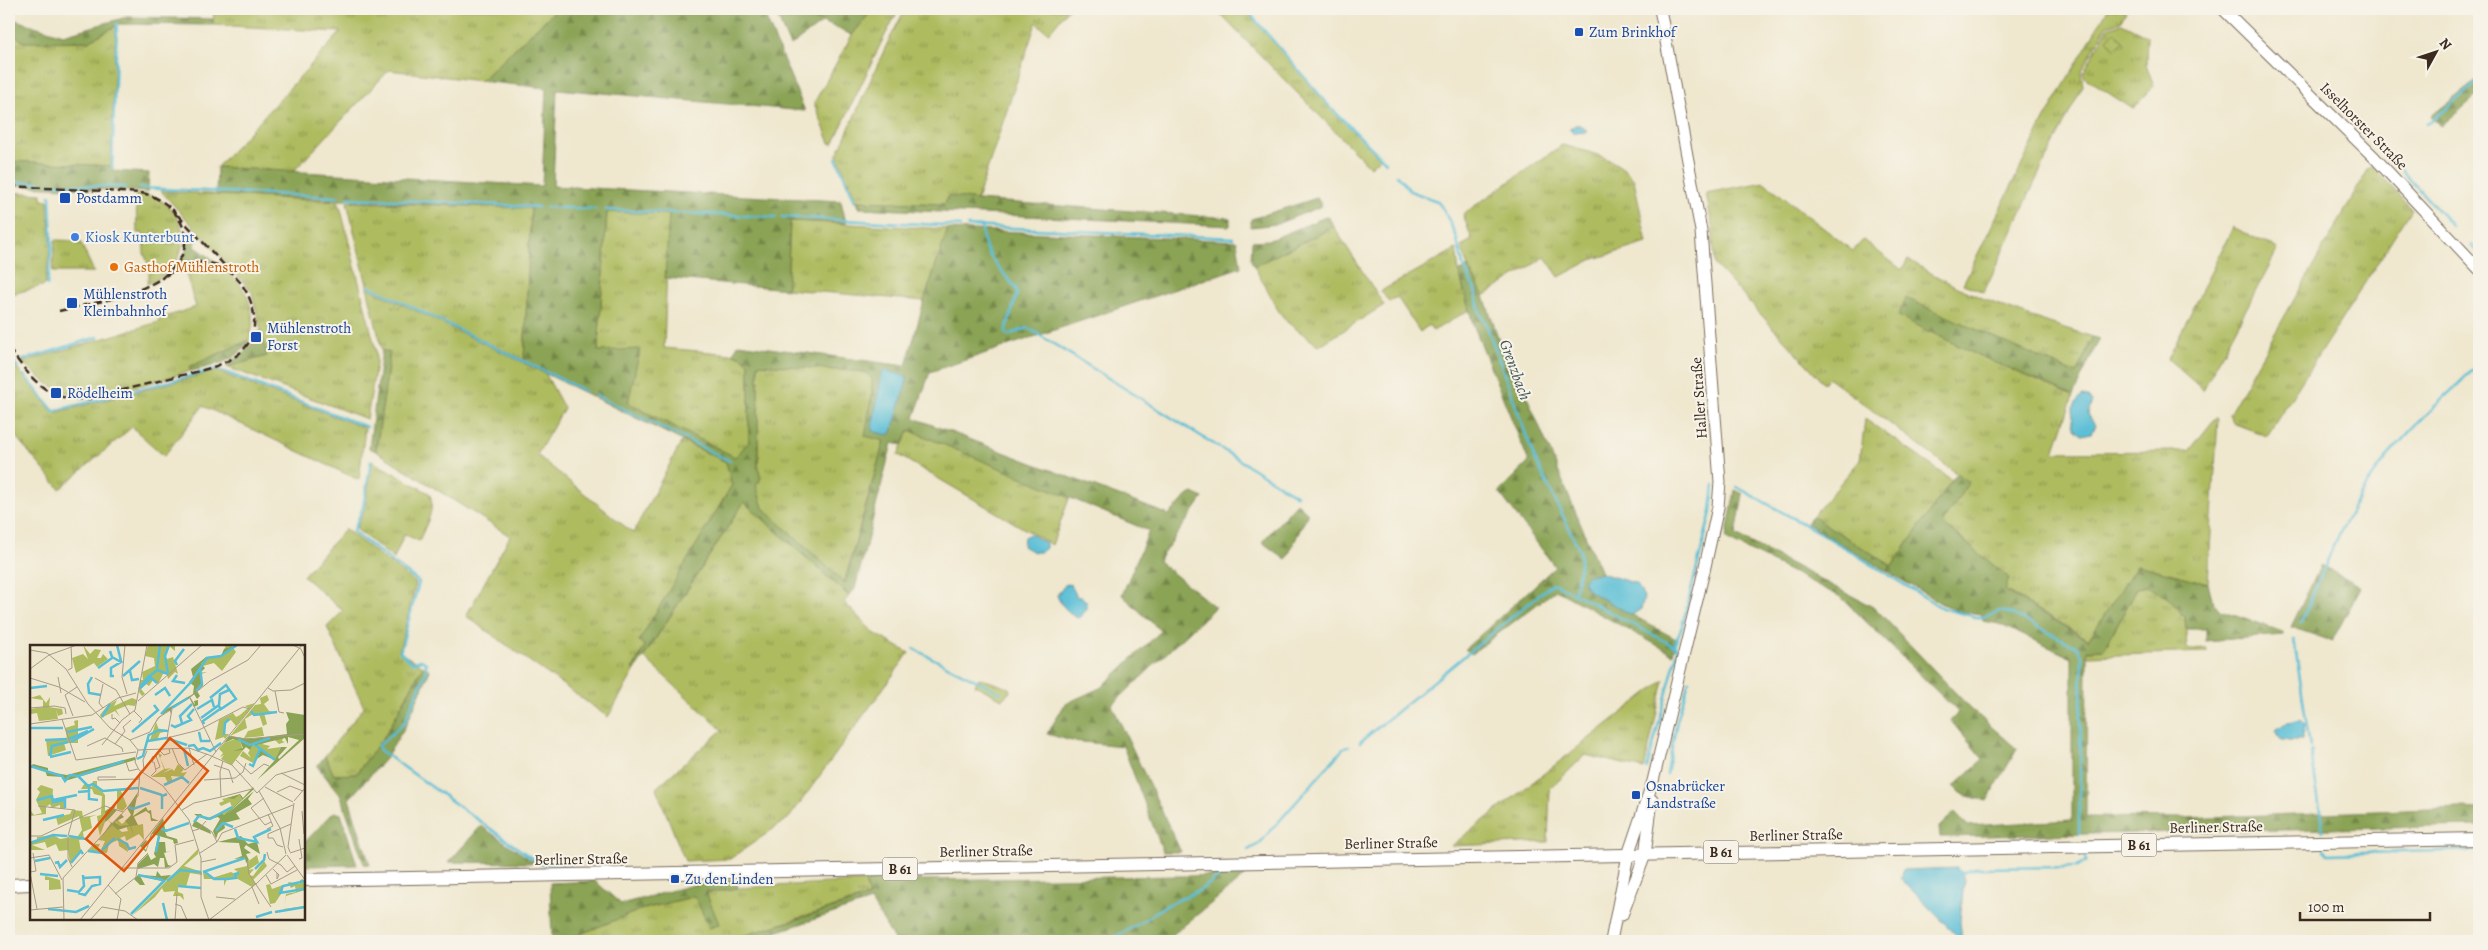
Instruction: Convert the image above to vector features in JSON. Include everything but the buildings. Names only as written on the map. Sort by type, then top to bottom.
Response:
[{"type":"main road","name":"Berliner Straße","points":[[305,880],[2479,839]]},
{"type":"main road","points":[[9,885],[30,884]]},
{"type":"main road","points":[[9,893],[30,892]]},
{"type":"street","name":"Haller Straße","points":[[1628,855],[1653,781],[1704,570],[1718,507],[1720,482],[1701,231],[1660,9]]},
{"type":"street","name":"Isselhorster Straße","points":[[2223,9],[2374,156],[2479,269]]},
{"type":"street","name":"Haller Straße","points":[[1645,855],[1653,781]]},
{"type":"street","points":[[1612,941],[1628,855]]},
{"type":"street","points":[[1612,941],[1645,855]]},
{"type":"green space","points":[[214,9],[557,9],[480,81],[389,70],[293,172],[217,167],[341,32],[213,25]]},
{"type":"green space","points":[[557,9],[762,9],[805,111],[557,89],[553,186],[841,201],[846,223],[790,221],[787,289],[665,278],[669,214],[607,212],[598,351],[640,349],[628,403],[735,457],[749,442],[749,363],[742,357],[733,354],[738,344],[906,366],[924,301],[948,229],[1237,241],[1241,267],[930,372],[914,418],[1169,515],[1187,496],[1193,493],[1203,498],[1158,561],[1215,607],[1112,705],[1181,852],[1163,852],[1123,746],[1072,741],[1047,734],[1065,704],[1102,687],[1161,631],[1122,595],[1149,531],[909,430],[902,445],[892,443],[855,589],[849,596],[744,502],[635,670],[633,669],[645,646],[639,641],[732,485],[726,462],[524,363],[531,208],[216,195],[217,167],[542,186],[546,88],[480,81]],"holes":[[[758,364],[865,372],[872,379],[872,396],[865,436],[884,441],[845,583],[763,508],[756,485],[761,478],[758,467]]]},
{"type":"green space","points":[[774,9],[873,9],[852,35],[823,22],[790,46]]},
{"type":"green space","points":[[873,9],[899,9],[833,144],[830,143],[814,103],[852,35]]},
{"type":"green space","points":[[908,9],[1068,9],[1049,33],[1036,23],[977,200],[948,196],[945,204],[857,201],[837,155],[886,46],[902,15]]},
{"type":"green space","points":[[1215,9],[1245,9],[1330,108],[1380,158],[1370,167]]},
{"type":"green space","points":[[2108,9],[2126,11],[2121,21],[2107,26],[2081,72],[2083,86],[2042,167],[1984,292],[1963,284],[2044,120]]},
{"type":"green space","points":[[127,17],[213,19],[213,25],[119,24],[89,41],[24,42],[9,30],[9,18],[63,35]]},
{"type":"green space","points":[[2122,23],[2147,36],[2146,64],[2154,86],[2133,109],[2084,77],[2083,73],[2108,28]]},
{"type":"green space","points":[[116,26],[111,166],[9,161],[9,30],[24,42],[88,41]]},
{"type":"green space","points":[[2115,32],[2124,42],[2115,49],[2107,39]]},
{"type":"green space","points":[[2479,79],[2479,94],[2441,126],[2431,116]]},
{"type":"green space","points":[[1562,145],[1601,156],[1628,172],[1634,180],[1647,243],[1591,260],[1559,277],[1545,257],[1484,296],[1468,267],[1461,246],[1472,240],[1463,214]]},
{"type":"green space","points":[[9,161],[113,166],[113,171],[149,173],[148,192],[9,185]]},
{"type":"green space","points":[[2373,167],[2412,209],[2267,436],[2233,423],[2229,414],[2369,168]]},
{"type":"green space","points":[[1764,182],[1853,251],[1863,240],[1902,270],[1908,259],[1974,295],[2045,322],[2093,337],[2076,374],[1907,299],[1898,315],[1971,352],[2073,396],[2054,452],[2189,451],[2216,417],[2218,419],[2208,583],[2137,565],[2089,640],[2005,590],[2009,578],[1941,523],[1968,482],[1829,378],[1824,383],[1715,265],[1712,226],[1706,193]]},
{"type":"green space","points":[[161,191],[339,202],[376,351],[376,364],[367,419],[227,367],[267,356],[252,292]]},
{"type":"green space","points":[[9,192],[42,194],[42,200],[48,200],[51,245],[45,285],[9,295]]},
{"type":"green space","points":[[136,194],[154,198],[169,206],[178,218],[182,232],[182,247],[176,262],[164,274],[147,284],[150,269],[144,253],[143,233],[137,233]]},
{"type":"green space","points":[[948,196],[977,200],[1230,218],[1230,226],[859,208],[857,201],[945,204]]},
{"type":"green space","points":[[1317,198],[1322,206],[1277,224],[1251,227],[1251,219]]},
{"type":"green space","points":[[347,202],[531,208],[524,360],[367,285]]},
{"type":"green space","points":[[607,211],[669,214],[664,348],[733,354],[742,357],[749,363],[749,442],[735,458],[628,403],[598,351]]},
{"type":"green space","points":[[1328,216],[1334,227],[1254,266],[1251,260],[1252,241],[1270,240]]},
{"type":"green space","points":[[790,221],[948,229],[924,301],[787,289]]},
{"type":"green space","points":[[1334,227],[1384,305],[1319,346],[1287,322],[1278,310],[1254,266]]},
{"type":"green space","points":[[2233,227],[2278,249],[2203,390],[2168,359]]},
{"type":"green space","points":[[186,230],[197,240],[194,246],[222,266],[199,259],[175,268],[186,252]]},
{"type":"green space","points":[[55,240],[80,241],[94,272],[52,272]]},
{"type":"green space","points":[[1456,249],[1459,272],[1469,310],[1433,331],[1429,325],[1420,332],[1397,297],[1389,302],[1381,291]]},
{"type":"green space","points":[[194,263],[208,264],[221,268],[241,286],[252,312],[249,340],[243,344],[190,367],[191,371],[144,385],[92,395],[63,391],[41,378],[22,362],[159,322],[159,319],[196,307],[184,267]]},
{"type":"green space","points":[[1468,267],[1484,296],[1502,349],[1512,361],[1601,573],[1588,575],[1583,582],[1589,591],[1676,639],[1673,654],[1556,590],[1471,654],[1465,649],[1555,567],[1499,492],[1529,462],[1473,324],[1459,272]]},
{"type":"green space","points":[[367,287],[545,373],[564,408],[537,455],[633,533],[682,441],[727,462],[732,485],[640,641],[645,646],[633,668],[635,670],[608,717],[466,616],[510,536],[376,451],[390,353],[382,350]]},
{"type":"green space","points":[[1906,298],[2076,374],[2093,337],[2099,339],[2073,396],[1971,352],[1898,316]]},
{"type":"green space","points":[[261,331],[267,356],[227,367],[227,364],[243,354],[252,343],[259,344],[258,332]]},
{"type":"green space","points":[[249,340],[239,353],[224,362],[191,371],[189,367]]},
{"type":"green space","points":[[382,350],[390,353],[376,451],[369,448]]},
{"type":"green space","points":[[9,358],[54,413],[216,371],[365,428],[359,480],[203,406],[164,456],[132,427],[60,489],[12,432],[15,428],[9,420]]},
{"type":"green space","points":[[758,363],[865,372],[872,379],[872,396],[867,415],[884,441],[844,583],[763,508],[756,485],[761,478],[758,467]]},
{"type":"green space","points":[[1865,419],[1952,480],[1892,566],[1812,517],[1860,460]]},
{"type":"green space","points":[[909,430],[1070,496],[1052,545],[898,455]]},
{"type":"green space","points":[[372,461],[429,493],[431,499],[431,511],[419,541],[404,534],[394,559],[356,529],[365,508]]},
{"type":"green space","points":[[1957,473],[1969,482],[1942,523],[2009,578],[2005,591],[2088,640],[2137,565],[2208,583],[2213,602],[2220,610],[2283,632],[2283,635],[2206,641],[2206,629],[2186,629],[2185,617],[2168,598],[2147,586],[2137,588],[2104,649],[2088,650],[2086,817],[2184,818],[2460,808],[2479,809],[2479,826],[1940,837],[1939,827],[1955,812],[1968,826],[2072,820],[2072,658],[1999,624],[1983,621],[1982,614],[1958,611],[1942,604],[1806,523],[1812,516],[1892,566]]},
{"type":"green space","points":[[1735,490],[1743,494],[1736,535],[1875,608],[1970,708],[2017,749],[1987,801],[1963,795],[1954,786],[1983,759],[1950,720],[1958,712],[1841,597],[1726,539]]},
{"type":"green space","points":[[744,502],[849,596],[844,602],[874,633],[909,653],[789,818],[730,859],[685,861],[656,788],[722,730],[644,657]]},
{"type":"green space","points":[[1297,503],[1308,513],[1286,560],[1262,542]]},
{"type":"green space","points":[[345,529],[416,583],[399,652],[423,666],[386,734],[356,774],[334,775],[325,756],[364,707],[327,627],[343,611],[303,576]]},
{"type":"green space","points":[[2321,565],[2361,587],[2332,641],[2291,627]]},
{"type":"green space","points":[[2147,586],[2168,598],[2185,617],[2187,649],[2206,648],[2207,652],[2087,656],[2088,650],[2104,649],[2137,588]]},
{"type":"green space","points":[[423,666],[430,670],[406,725],[386,758],[349,799],[370,865],[364,864],[341,796],[317,766],[325,756],[334,775],[356,774],[386,734]]},
{"type":"green space","points":[[979,678],[1009,688],[1010,692],[1002,699],[975,685]]},
{"type":"green space","points":[[1664,680],[1644,769],[1585,755],[1550,789],[1548,842],[1451,846]]},
{"type":"green space","points":[[334,812],[341,814],[357,865],[305,866],[305,842]]},
{"type":"green space","points":[[481,826],[535,863],[449,862]]},
{"type":"green space","points":[[1246,875],[1165,941],[895,941],[871,901],[748,941],[727,941],[869,897],[865,881]]},
{"type":"green space","points":[[736,879],[738,888],[706,893],[719,924],[709,928],[695,896],[640,910],[571,938],[570,941],[552,941],[550,883],[595,881],[621,904],[704,882]]},
{"type":"green space","points":[[865,881],[869,896],[727,941],[570,941],[570,938],[640,910],[696,896],[710,928],[719,924],[706,893],[738,888]]},
{"type":"water","points":[[1575,125],[1580,125],[1588,132],[1573,133],[1570,129]]},
{"type":"water","points":[[885,370],[908,377],[892,432],[888,435],[875,432],[872,428],[882,372]]},
{"type":"water","points":[[2083,396],[2088,397],[2092,402],[2088,414],[2095,426],[2091,433],[2082,435],[2075,429],[2072,416],[2076,402]]},
{"type":"water","points":[[1030,534],[1046,543],[1046,548],[1037,552],[1023,546],[1024,537]]},
{"type":"water","points":[[1601,573],[1637,584],[1644,597],[1641,609],[1632,615],[1589,591],[1583,581],[1588,575]]},
{"type":"water","points":[[1066,584],[1071,585],[1077,597],[1082,597],[1086,601],[1087,608],[1078,618],[1065,608],[1057,595]]},
{"type":"water","points":[[2300,720],[2305,725],[2302,740],[2281,740],[2276,730],[2284,724]]},
{"type":"water","points":[[1957,868],[1962,873],[1964,880],[1960,922],[1962,941],[1900,878],[1903,870]]},
{"type":"waterway","name":"Grenzbach","points":[[1246,9],[1331,108],[1386,162]]},
{"type":"waterway","points":[[112,168],[117,24]]},
{"type":"waterway","points":[[2427,124],[2479,81]]},
{"type":"waterway","points":[[836,158],[855,201]]},
{"type":"waterway","points":[[2397,165],[2452,226]]},
{"type":"waterway","name":"Grenzbach","points":[[1397,175],[1410,191],[1437,201],[1444,210],[1456,236],[1463,265],[1475,290],[1480,314],[1486,323],[1534,457],[1580,551],[1580,567],[1574,593]]},
{"type":"waterway","points":[[9,182],[41,183]]},
{"type":"waterway","points":[[50,184],[125,187]]},
{"type":"waterway","points":[[140,188],[338,197]]},
{"type":"waterway","points":[[47,285],[52,245],[50,196]]},
{"type":"waterway","points":[[348,198],[538,207]]},
{"type":"waterway","points":[[546,207],[596,209]]},
{"type":"waterway","points":[[606,210],[776,217]]},
{"type":"waterway","points":[[782,217],[960,226]]},
{"type":"waterway","points":[[967,226],[1233,238]]},
{"type":"waterway","points":[[982,226],[988,252],[1016,288],[1017,294],[1005,333],[1008,335],[1028,328],[1297,496]]},
{"type":"waterway","points":[[2472,245],[2479,254]]},
{"type":"waterway","points":[[369,286],[585,391]]},
{"type":"waterway","points":[[23,360],[98,337]]},
{"type":"waterway","points":[[9,356],[18,367]]},
{"type":"waterway","points":[[2301,623],[2341,531],[2370,480],[2408,433],[2479,364]]},
{"type":"waterway","points":[[24,375],[54,411],[217,369],[367,427]]},
{"type":"waterway","points":[[595,395],[730,461]]},
{"type":"waterway","points":[[371,461],[363,507],[353,532],[419,582],[400,652],[412,663],[421,660],[426,663],[426,673],[404,723],[378,746],[380,750],[540,864],[572,864]]},
{"type":"waterway","name":"Grenzbach","points":[[1360,742],[1552,584],[1556,584],[1674,646],[1682,626],[1711,512],[1714,485]]},
{"type":"waterway","points":[[1737,487],[1827,537],[1942,608],[1976,617],[1983,617],[2000,611],[2010,613],[2077,647],[2082,655],[2079,834]]},
{"type":"waterway","points":[[2294,639],[2310,747]]},
{"type":"waterway","points":[[1647,768],[1678,650],[1675,645]]},
{"type":"waterway","points":[[914,649],[1001,693]]},
{"type":"waterway","points":[[1667,774],[1677,721],[1689,681]]},
{"type":"waterway","points":[[1248,850],[1259,844],[1343,749],[1349,746]]},
{"type":"waterway","points":[[2311,751],[2323,831]]},
{"type":"waterway","points":[[2324,850],[2328,854],[2479,850]]},
{"type":"waterway","points":[[1962,873],[1978,868],[2078,867],[2086,861],[2084,853]]},
{"type":"waterway","points":[[585,864],[612,864]]},
{"type":"waterway","points":[[1107,941],[1142,922],[1163,907],[1202,889],[1218,877],[1244,870]]},
{"type":"railway","points":[[9,186],[141,193],[151,196],[169,207],[182,224],[185,234],[185,244],[180,259],[162,278],[177,269],[199,262],[215,264],[224,268]]},
{"type":"railway","points":[[9,349],[33,379],[42,386],[62,397],[74,399],[88,399],[210,368],[224,363],[237,355],[247,346],[253,333],[254,317],[250,299],[240,282],[172,209]]},
{"type":"railway","points":[[59,311],[125,295],[162,278]]},
{"type":"place","name":"Zum Brinkhof","points":[[1579,32]]},
{"type":"place","name":"Postdamm","points":[[65,198]]},
{"type":"place","name":"Kiosk Kunterbunt","points":[[75,237]]},
{"type":"place","name":"Gasthof Mühlenstroth","points":[[114,267]]},
{"type":"place","name":"Mühlenstroth Kleinbahnhof","points":[[72,303]]},
{"type":"place","name":"Mühlenstroth Forst","points":[[256,337]]},
{"type":"place","name":"Rödelheim","points":[[56,393]]},
{"type":"place","name":"Osnabrücker Landstraße","points":[[1636,795]]},
{"type":"place","name":"Zu den Linden","points":[[675,879]]}]
